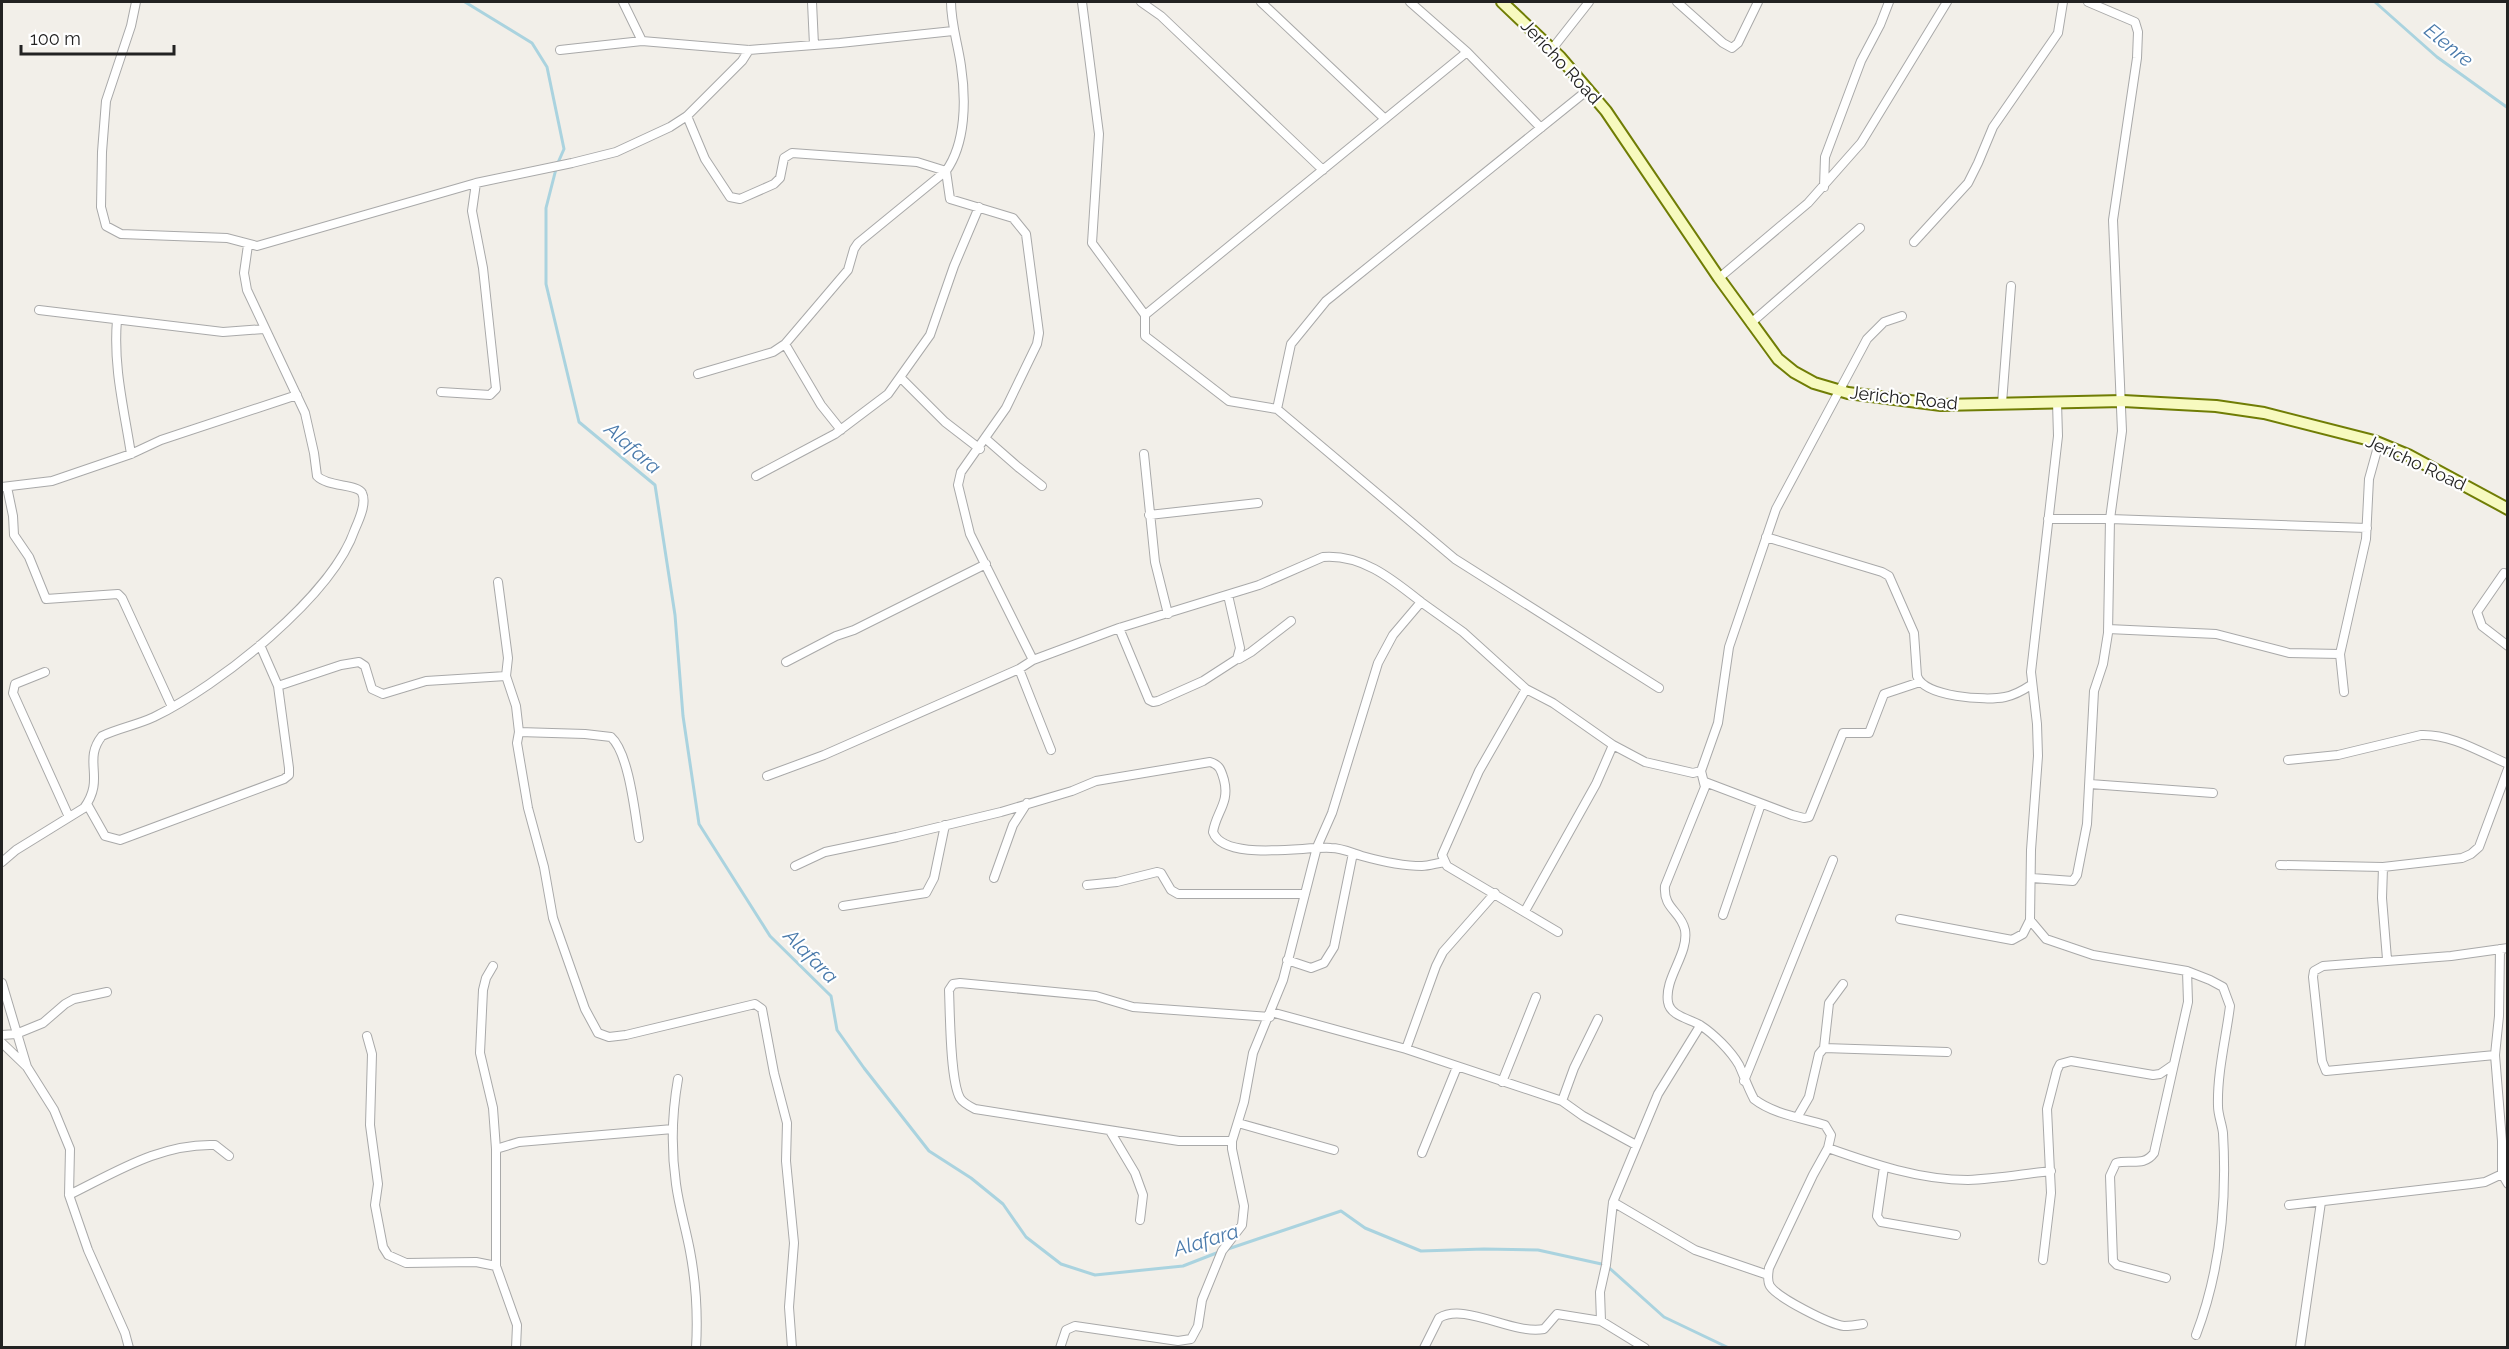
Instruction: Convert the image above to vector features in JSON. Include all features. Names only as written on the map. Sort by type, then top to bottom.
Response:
[{"type":"street","points":[[136,2],[131,26],[106,101],[101,207],[106,226],[121,234],[227,238],[257,246],[476,183],[616,152],[670,127],[687,116],[742,61],[749,50]]},
{"type":"street","points":[[624,2],[642,41]]},
{"type":"street","points":[[812,2],[814,45]]},
{"type":"street","points":[[698,374],[773,352],[785,344],[848,270],[858,243],[946,171],[955,159],[962,121],[961,69],[953,31],[951,2]]},
{"type":"street","points":[[1082,2],[1099,134],[1092,243],[1145,315],[1145,336],[1229,401],[1276,409],[1455,559],[1659,687]]},
{"type":"street","points":[[1141,2],[1161,16],[1323,170]]},
{"type":"street","points":[[1261,2],[1385,119]]},
{"type":"street","points":[[1410,2],[1467,52],[1541,128]]},
{"type":"street","name":"Jericho Road","points":[[1502,2],[1552,49],[1606,111],[1719,278],[1778,358],[1794,372],[1814,383],[1839,391],[1941,405],[2123,401],[2216,406],[2264,413],[2379,443],[2408,455],[2508,509]]},
{"type":"street","points":[[1552,49],[1589,2]]},
{"type":"street","points":[[1677,2],[1729,48],[1738,43],[1758,2]]},
{"type":"street","points":[[1824,187],[1825,157],[1861,61],[1881,25],[1889,2]]},
{"type":"street","points":[[1719,278],[1808,203],[1861,143],[1947,2]]},
{"type":"street","points":[[1914,242],[1968,183],[1993,127],[2058,33],[2063,2]]},
{"type":"street","points":[[2031,878],[2073,881],[2077,874],[2087,824],[2094,691],[2103,664],[2108,629],[2110,519],[2122,431],[2123,401],[2113,220],[2137,58],[2138,32],[2135,22],[2088,2]]},
{"type":"street","points":[[560,50],[642,41],[749,50],[953,31]]},
{"type":"street","points":[[1145,315],[1467,52]]},
{"type":"street","points":[[1276,409],[1291,344],[1326,301],[1588,89]]},
{"type":"street","points":[[687,116],[705,159],[730,197],[734,199],[740,199],[774,184],[783,173],[784,158],[792,153],[917,162],[946,171]]},
{"type":"street","points":[[946,171],[950,199],[1012,218],[1026,234],[1039,333],[1037,344],[1006,408],[980,449],[961,472],[958,485],[970,534],[1033,660]]},
{"type":"street","points":[[441,392],[490,395],[496,389],[483,268],[472,211],[476,183]]},
{"type":"street","points":[[756,476],[841,430],[888,394],[930,335],[954,266],[979,207]]},
{"type":"street","points":[[1751,323],[1860,228]]},
{"type":"street","points":[[2,862],[16,850],[87,804],[96,782],[93,754],[102,736],[152,718],[239,663],[305,602],[350,543],[364,500],[359,489],[327,483],[317,476],[310,433],[297,395],[247,290],[244,273],[248,245]]},
{"type":"street","points":[[2002,403],[2008,345],[2010,286]]},
{"type":"street","points":[[39,310],[223,332],[264,329]]},
{"type":"street","points":[[1863,1324],[1844,1326],[1832,1322],[1780,1295],[1771,1287],[1768,1275],[1813,1175],[1828,1148],[1831,1135],[1825,1125],[1771,1109],[1759,1103],[1754,1099],[1744,1081],[1734,1058],[1700,1026],[1674,1012],[1669,1006],[1668,993],[1685,939],[1685,929],[1666,902],[1664,894],[1665,886],[1705,787],[1701,771],[1718,723],[1729,647],[1776,508],[1867,339],[1884,322],[1902,316]]},
{"type":"street","points":[[117,320],[115,344],[120,399],[131,454]]},
{"type":"street","points":[[785,344],[821,405],[841,430]]},
{"type":"street","points":[[901,378],[945,422],[980,449]]},
{"type":"street","points":[[172,707],[144,642],[118,594],[46,599],[29,557],[14,536],[13,516],[4,487],[52,481],[131,454],[161,440],[297,395]]},
{"type":"street","points":[[1900,919],[2012,940],[2023,934],[2030,920],[2031,850],[2038,756],[2035,707],[2031,686],[2058,436],[2057,402]]},
{"type":"street","points":[[986,439],[1042,486]]},
{"type":"street","points":[[2344,692],[2340,654],[2367,528],[2369,479],[2379,443]]},
{"type":"street","points":[[1144,454],[1155,561],[1168,614]]},
{"type":"street","points":[[1149,515],[1258,503]]},
{"type":"street","points":[[2048,519],[2367,528]]},
{"type":"street","points":[[1766,537],[1889,576],[1914,633],[1917,676],[1927,688],[1973,699],[1989,700],[2018,694],[2031,686]]},
{"type":"street","points":[[766,776],[824,755],[1019,669],[1033,660],[1119,628],[1228,596],[1312,561],[1333,556],[1383,572],[1463,632],[1526,689],[1553,703],[1613,745],[1645,762],[1693,773],[1701,771]]},
{"type":"street","points":[[786,662],[986,564]]},
{"type":"street","points":[[2504,573],[2477,612],[2482,626],[2508,646]]},
{"type":"street","points":[[498,582],[508,657],[506,676],[516,706],[519,732],[517,743],[525,790],[544,867],[546,890],[553,918],[585,1009],[598,1033],[609,1037],[626,1035],[755,1004],[762,1009],[774,1073],[787,1123],[786,1161],[794,1243],[789,1307],[792,1347]]},
{"type":"street","points":[[1228,596],[1240,648],[1237,659]]},
{"type":"street","points":[[1060,1347],[1066,1330],[1075,1326],[1178,1341],[1191,1339],[1198,1326],[1202,1300],[1222,1251],[1242,1225],[1244,1216],[1232,1141],[1244,1102],[1253,1053],[1283,980],[1317,847],[1340,791],[1378,663],[1393,635],[1421,602]]},
{"type":"street","points":[[1119,628],[1149,700],[1153,702],[1203,681],[1251,652],[1291,621]]},
{"type":"street","points":[[2108,629],[2216,634],[2289,653],[2340,654]]},
{"type":"street","points":[[87,804],[105,836],[120,840],[284,779],[289,775],[278,686],[260,645]]},
{"type":"street","points":[[278,686],[341,665],[359,662],[365,666],[372,689],[383,694],[426,681],[506,676]]},
{"type":"street","points":[[1019,669],[1051,750]]},
{"type":"street","points":[[45,672],[15,684],[13,693],[69,817]]},
{"type":"street","points":[[1705,782],[1792,815],[1809,817],[1843,734],[1869,733],[1884,694],[1920,682]]},
{"type":"street","points":[[1526,689],[1479,771],[1442,855],[1447,866],[1558,932]]},
{"type":"street","points":[[519,732],[611,737],[619,746],[628,776],[639,838]]},
{"type":"street","points":[[2288,760],[2338,755],[2421,735],[2435,734],[2508,764]]},
{"type":"street","points":[[1525,911],[1596,784],[1613,745]]},
{"type":"street","points":[[795,866],[825,852],[1001,812],[1096,781],[1210,762],[1217,764],[1221,769],[1225,784],[1224,806],[1213,828],[1216,840],[1228,846],[1293,851],[1317,847],[1332,848],[1422,866],[1444,862]]},
{"type":"street","points":[[2280,864],[2382,867],[2463,858],[2479,847],[2508,769]]},
{"type":"street","points":[[2090,784],[2213,793]]},
{"type":"street","points":[[994,878],[1014,825],[1027,802]]},
{"type":"street","points":[[1723,915],[1761,804]]},
{"type":"street","points":[[843,906],[926,893],[934,878],[945,825]]},
{"type":"street","points":[[1287,960],[1311,968],[1324,963],[1334,946],[1353,853]]},
{"type":"street","points":[[1744,1081],[1833,860]]},
{"type":"street","points":[[2382,867],[2387,959]]},
{"type":"street","points":[[1086,885],[1117,882],[1157,872],[1161,873],[1172,890],[1178,894],[1305,894]]},
{"type":"street","points":[[1406,1049],[1443,952],[1495,893]]},
{"type":"street","points":[[2030,920],[2046,939],[2074,949],[2092,955],[2187,972],[2223,987],[2230,1006],[2218,1107],[2223,1132],[2223,1202],[2211,1294],[2196,1335]]},
{"type":"street","points":[[2495,1056],[2330,1072],[2325,1069],[2314,971],[2323,966],[2387,959],[2451,956],[2504,949],[2495,1056],[2502,1141],[2502,1174],[2508,1184]]},
{"type":"street","points":[[493,966],[486,978],[483,990],[480,1053],[493,1108],[496,1149],[496,1266],[517,1325],[519,1336],[516,1347]]},
{"type":"street","points":[[2166,1278],[2117,1265],[2114,1261],[2110,1176],[2113,1165],[2116,1163],[2143,1162],[2150,1159],[2154,1153],[2188,1002],[2187,972]]},
{"type":"street","points":[[2,983],[27,1068]]},
{"type":"street","points":[[1232,1141],[1179,1141],[975,1109],[960,1099],[952,1054],[949,990],[951,986],[960,983],[1095,996],[1133,1007],[1270,1014],[1406,1049],[1562,1101],[1583,1116],[1636,1145]]},
{"type":"street","points":[[1798,1116],[1809,1097],[1819,1054],[1824,1048],[1829,1003],[1843,984]]},
{"type":"street","points":[[2,1035],[16,1034],[43,1023],[74,999],[107,992]]},
{"type":"street","points":[[1502,1082],[1536,997]]},
{"type":"street","points":[[1562,1101],[1574,1068],[1598,1019]]},
{"type":"street","points":[[1601,1321],[1600,1292],[1605,1275],[1613,1202],[1658,1094],[1700,1026]]},
{"type":"street","points":[[367,1036],[372,1054],[370,1125],[378,1184],[375,1205],[383,1247],[388,1255],[406,1263],[476,1262],[496,1266]]},
{"type":"street","points":[[2,1042],[27,1068],[54,1110],[70,1149],[69,1195],[88,1250],[129,1347]]},
{"type":"street","points":[[1824,1048],[1947,1052]]},
{"type":"street","points":[[2043,1260],[2051,1193],[2047,1109],[2060,1064],[2071,1061],[2153,1075],[2160,1074],[2173,1065]]},
{"type":"street","points":[[1422,1154],[1457,1066]]},
{"type":"street","points":[[678,1079],[673,1129],[676,1185],[694,1280],[698,1318],[696,1347]]},
{"type":"street","points":[[1238,1123],[1334,1150]]},
{"type":"street","points":[[496,1149],[519,1142],[673,1129]]},
{"type":"street","points":[[1110,1131],[1135,1173],[1143,1195],[1140,1220]]},
{"type":"street","points":[[69,1195],[146,1156],[169,1149],[215,1145],[229,1156]]},
{"type":"street","points":[[1828,1148],[1884,1167],[1933,1177],[1968,1180],[2051,1172]]},
{"type":"street","points":[[1884,1167],[1877,1216],[1881,1222],[1956,1235]]},
{"type":"street","points":[[2289,1205],[2485,1182],[2502,1174]]},
{"type":"street","points":[[1613,1202],[1695,1250],[1768,1275]]},
{"type":"street","points":[[2300,1347],[2321,1202]]},
{"type":"street","points":[[1424,1347],[1439,1318],[1454,1312],[1530,1330],[1544,1329],[1557,1314],[1601,1321],[1645,1347]]},
{"type":"waterway","name":"Alafara","points":[[465,2],[532,43],[547,67],[564,149],[557,165],[546,208],[546,284],[579,422],[655,485],[675,615],[683,716],[699,824],[770,936],[831,996],[837,1030],[929,1151],[971,1178],[1003,1204],[1026,1237],[1061,1264],[1095,1275],[1183,1266],[1219,1252]]},
{"type":"waterway","name":"Elenre","points":[[2375,2],[2437,57],[2508,108]]},
{"type":"waterway","name":"Alafara","points":[[1225,1250],[1341,1211],[1365,1228],[1421,1251],[1538,1250],[1606,1265],[1664,1317],[1729,1348]]}]
